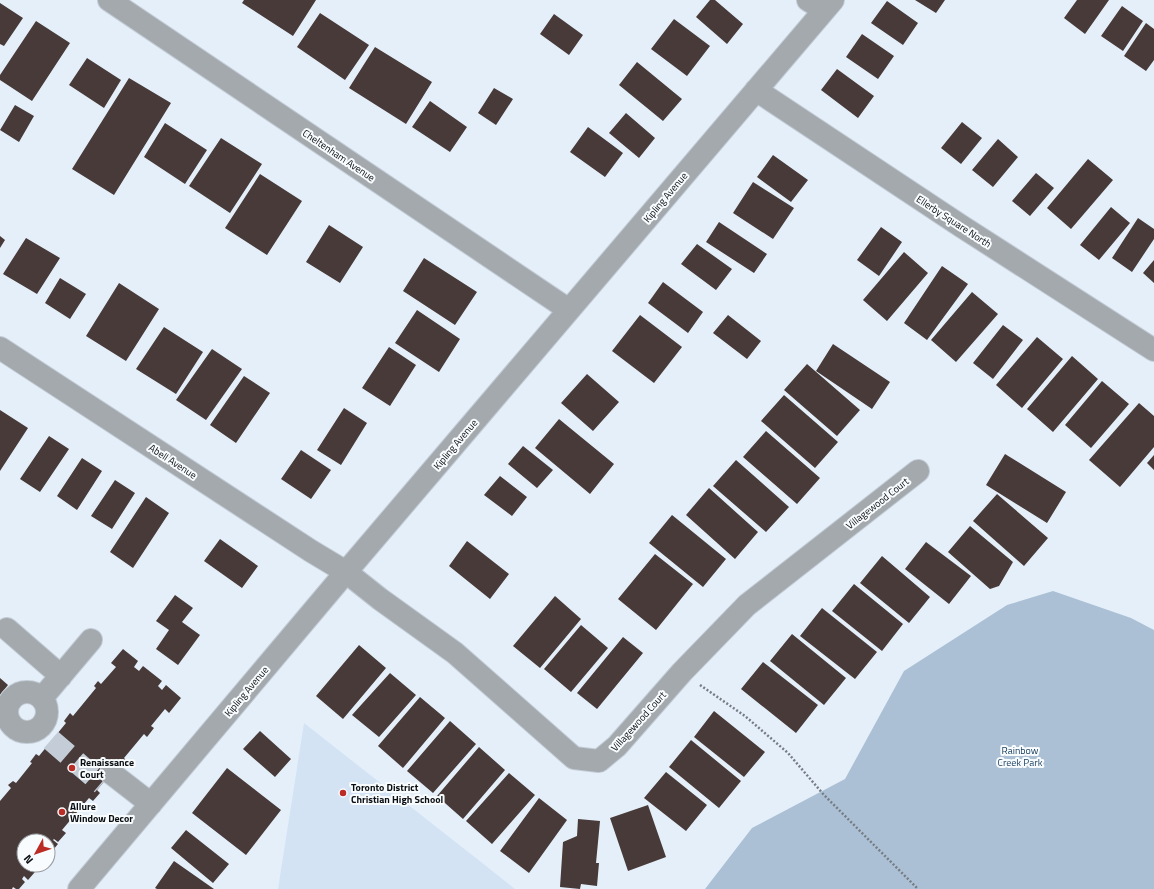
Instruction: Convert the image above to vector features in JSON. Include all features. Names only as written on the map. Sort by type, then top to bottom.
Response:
[{"type":"street","name":"Cheltenham Avenue","points":[[109,0],[569,310]]},
{"type":"street","name":"Kipling Avenue","points":[[79,889],[346,572],[756,90],[821,3]]},
{"type":"street","name":"Ellerby Square North","points":[[756,90],[961,226],[1154,350]]},
{"type":"street","name":"Abell Avenue","points":[[0,348],[311,551],[346,572]]},
{"type":"street","name":"Villagewood Court","points":[[346,572],[380,599],[455,653],[574,758],[599,761],[617,746],[682,672],[747,605],[918,471]]},
{"type":"street","points":[[8,629],[60,676]]},
{"type":"street","points":[[47,723],[60,676],[91,640]]},
{"type":"street","points":[[107,778],[146,810]]},
{"type":"path","points":[[682,672],[745,716],[788,753],[824,795],[918,889]]},
{"type":"shaded area","name":"Toronto District Christian High School","points":[[304,723],[481,862],[515,889],[278,889]]},
{"type":"green space","name":"Rainbow Creek Park","points":[[1053,591],[1131,618],[1154,630],[1154,889],[705,889],[752,828],[845,779],[904,671],[1007,605]]},
{"type":"building","points":[[244,0],[316,0],[293,36],[242,3]]},
{"type":"building","points":[[710,0],[715,0],[743,24],[727,44],[696,17]]},
{"type":"building","points":[[915,0],[945,0],[936,13]]},
{"type":"building","points":[[1077,0],[1109,0],[1085,34],[1064,18]]},
{"type":"building","points":[[887,1],[918,23],[903,45],[871,23]]},
{"type":"building","points":[[0,3],[23,18],[4,46],[0,44]]},
{"type":"building","points":[[1122,6],[1143,21],[1123,51],[1101,36]]},
{"type":"building","points":[[320,13],[369,45],[345,80],[297,47]]},
{"type":"building","points":[[554,14],[583,35],[569,55],[540,34]]},
{"type":"building","points":[[674,19],[710,46],[687,76],[651,49]]},
{"type":"building","points":[[36,21],[70,43],[32,101],[0,80],[0,75]]},
{"type":"building","points":[[1146,23],[1154,29],[1154,60],[1146,71],[1124,56]]},
{"type":"building","points":[[862,34],[894,56],[878,79],[846,57]]},
{"type":"building","points":[[375,47],[432,82],[406,124],[349,88]]},
{"type":"building","points":[[87,58],[121,80],[104,108],[69,85]]},
{"type":"building","points":[[637,62],[682,99],[663,121],[619,85]]},
{"type":"building","points":[[837,69],[874,96],[858,118],[821,90]]},
{"type":"building","points":[[129,78],[171,103],[114,195],[72,169]]},
{"type":"building","points":[[494,88],[513,99],[496,125],[478,113]]},
{"type":"building","points":[[430,101],[467,127],[450,152],[412,127]]},
{"type":"building","points":[[15,105],[34,116],[19,142],[0,130]]},
{"type":"building","points":[[626,113],[655,138],[639,158],[609,133]]},
{"type":"building","points":[[962,122],[982,138],[961,164],[941,148]]},
{"type":"building","points":[[165,123],[207,150],[185,184],[144,157]]},
{"type":"building","points":[[588,127],[623,153],[605,177],[570,152]]},
{"type":"building","points":[[221,138],[262,164],[230,213],[189,186]]},
{"type":"building","points":[[998,139],[1018,157],[993,187],[972,170]]},
{"type":"building","points":[[773,155],[808,180],[791,202],[757,177]]},
{"type":"building","points":[[1088,159],[1113,180],[1071,229],[1047,208]]},
{"type":"building","points":[[1036,173],[1054,188],[1030,216],[1012,201]]},
{"type":"building","points":[[260,174],[302,201],[267,255],[225,228]]},
{"type":"building","points":[[753,182],[794,208],[773,239],[733,213]]},
{"type":"building","points":[[1111,207],[1130,223],[1099,260],[1080,245]]},
{"type":"building","points":[[1138,218],[1154,229],[1154,239],[1132,272],[1112,258]]},
{"type":"building","points":[[719,222],[767,254],[754,273],[706,242]]},
{"type":"building","points":[[329,225],[363,247],[340,283],[306,262]]},
{"type":"building","points":[[881,227],[902,242],[879,276],[857,260]]},
{"type":"building","points":[[0,236],[5,240],[0,248]]},
{"type":"building","points":[[26,238],[60,258],[37,294],[3,274]]},
{"type":"building","points":[[697,244],[732,269],[716,290],[681,264]]},
{"type":"building","points":[[904,252],[928,273],[887,321],[863,300]]},
{"type":"building","points":[[424,258],[477,292],[455,325],[403,291]]},
{"type":"building","points":[[1154,260],[1154,283],[1143,273]]},
{"type":"building","points":[[942,266],[968,284],[927,340],[904,323]]},
{"type":"building","points":[[60,278],[86,294],[70,319],[45,303]]},
{"type":"building","points":[[663,282],[703,312],[688,333],[648,303]]},
{"type":"building","points":[[119,283],[159,309],[126,361],[86,336]]},
{"type":"building","points":[[972,292],[998,314],[956,362],[931,340]]},
{"type":"building","points":[[417,310],[460,339],[439,372],[395,343]]},
{"type":"building","points":[[640,315],[682,347],[654,383],[612,351]]},
{"type":"building","points":[[728,315],[761,341],[747,359],[713,333]]},
{"type":"building","points":[[1003,325],[1023,340],[993,379],[973,363]]},
{"type":"building","points":[[164,327],[203,352],[176,394],[136,369]]},
{"type":"building","points":[[1037,337],[1063,359],[1022,408],[996,385]]},
{"type":"building","points":[[833,344],[890,382],[872,409],[816,371]]},
{"type":"building","points":[[389,347],[416,365],[390,406],[362,388]]},
{"type":"building","points":[[212,349],[242,369],[206,420],[176,400]]},
{"type":"building","points":[[1072,356],[1098,379],[1053,432],[1027,409]]},
{"type":"building","points":[[807,364],[860,410],[837,436],[784,390]]},
{"type":"building","points":[[587,374],[619,402],[593,431],[561,403]]},
{"type":"building","points":[[244,376],[270,393],[236,443],[210,425]]},
{"type":"building","points":[[1102,381],[1129,404],[1091,448],[1065,425]]},
{"type":"building","points":[[784,395],[838,442],[815,468],[761,421]]},
{"type":"building","points":[[1139,403],[1154,416],[1154,447],[1120,487],[1089,460]]},
{"type":"building","points":[[344,408],[367,423],[341,465],[317,450]]},
{"type":"building","points":[[0,410],[28,428],[0,471]]},
{"type":"building","points":[[559,419],[614,464],[590,494],[535,448]]},
{"type":"building","points":[[766,431],[820,478],[797,504],[743,457]]},
{"type":"building","points":[[49,436],[69,449],[40,492],[20,479]]},
{"type":"building","points":[[523,446],[553,470],[537,488],[508,464]]},
{"type":"building","points":[[301,450],[331,470],[311,499],[281,479]]},
{"type":"building","points":[[1005,454],[1066,492],[1047,523],[986,485]]},
{"type":"building","points":[[1154,455],[1154,470],[1147,463]]},
{"type":"building","points":[[82,458],[102,471],[77,510],[57,496]]},
{"type":"building","points":[[736,460],[789,507],[766,532],[713,486]]},
{"type":"building","points":[[500,476],[527,497],[512,516],[484,495]]},
{"type":"building","points":[[115,480],[135,493],[112,529],[91,516]]},
{"type":"building","points":[[709,488],[758,532],[735,559],[686,515]]},
{"type":"building","points":[[997,494],[1048,538],[1024,566],[973,521]]},
{"type":"building","points":[[146,497],[169,513],[133,568],[110,552]]},
{"type":"building","points":[[672,515],[726,559],[703,587],[649,543]]},
{"type":"building","points":[[970,526],[1013,562],[999,586],[990,589],[948,552]]},
{"type":"building","points":[[220,539],[258,566],[242,588],[204,561]]},
{"type":"building","points":[[467,541],[509,574],[490,599],[449,566]]},
{"type":"building","points":[[926,542],[971,576],[949,604],[905,569]]},
{"type":"building","points":[[655,554],[693,584],[656,630],[618,599]]},
{"type":"building","points":[[882,556],[930,597],[909,623],[860,583]]},
{"type":"building","points":[[854,584],[903,624],[882,651],[832,611]]},
{"type":"building","points":[[175,595],[193,608],[182,622],[200,635],[178,665],[156,649],[169,630],[156,621]]},
{"type":"building","points":[[555,596],[581,619],[540,668],[513,646]]},
{"type":"building","points":[[822,608],[877,652],[855,679],[800,636]]},
{"type":"building","points":[[581,625],[608,648],[571,692],[544,669]]},
{"type":"building","points":[[792,634],[846,678],[824,705],[770,661]]},
{"type":"building","points":[[623,637],[643,653],[597,709],[577,693]]},
{"type":"building","points":[[359,645],[386,668],[343,719],[316,696]]},
{"type":"building","name":"Renaissance Court","points":[[123,649],[138,661],[134,667],[139,671],[143,666],[162,681],[158,686],[162,690],[166,685],[181,698],[169,713],[165,709],[151,726],[154,728],[147,737],[144,734],[124,758],[127,761],[120,770],[117,766],[97,790],[100,793],[93,801],[89,798],[62,830],[66,833],[58,842],[56,840],[56,833],[16,833],[16,873],[34,873],[28,880],[24,876],[22,879],[25,882],[19,889],[13,887],[12,889],[0,889],[0,801],[11,788],[8,785],[13,781],[16,783],[32,763],[30,762],[36,754],[39,756],[66,723],[64,721],[70,713],[73,716],[96,688],[94,686],[98,681],[101,684],[116,667],[111,663]]},
{"type":"building","points":[[763,662],[818,705],[796,733],[741,689]]},
{"type":"building","points":[[390,673],[416,695],[379,737],[352,715]]},
{"type":"building","points":[[0,678],[8,685],[0,695]]},
{"type":"building","points":[[420,697],[445,718],[403,768],[378,746]]},
{"type":"building","points":[[714,711],[765,752],[744,777],[694,737]]},
{"type":"building","points":[[450,721],[476,744],[433,793],[407,771]]},
{"type":"building","points":[[260,731],[291,759],[275,777],[243,749]]},
{"type":"building","points":[[691,740],[741,781],[719,808],[669,767]]},
{"type":"building","points":[[479,747],[505,770],[463,819],[437,796]]},
{"type":"building","points":[[227,768],[281,810],[246,855],[192,813]]},
{"type":"building","points":[[666,772],[707,805],[686,831],[644,798]]},
{"type":"building","points":[[509,773],[535,795],[492,844],[466,821]]},
{"type":"building","points":[[539,798],[567,820],[529,873],[500,851]]},
{"type":"building","points":[[648,805],[666,857],[628,871],[610,818]]},
{"type":"building","points":[[578,819],[600,821],[596,863],[599,863],[597,886],[581,884],[580,889],[560,887],[563,842],[577,836]]},
{"type":"building","points":[[186,830],[229,864],[213,883],[171,848]]},
{"type":"building","points":[[174,861],[214,889],[155,888]]},
{"type":"tunnel","points":[[51,740],[102,784]]},
{"type":"place","name":"Renaissance Court","points":[[72,768]]},
{"type":"place","name":"Toronto District Christian High School","points":[[343,793]]},
{"type":"place","name":"Allure Window Decor","points":[[62,812]]}]
